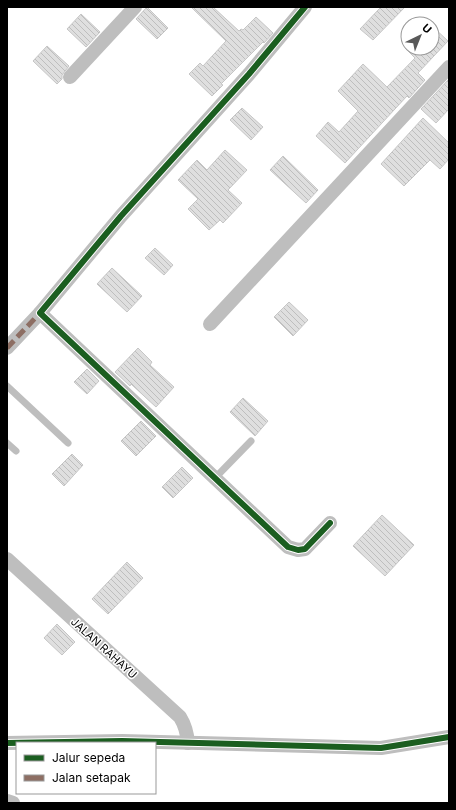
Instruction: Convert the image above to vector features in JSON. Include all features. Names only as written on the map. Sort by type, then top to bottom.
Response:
[{"type":"street","points":[[70,77],[135,7]]},
{"type":"street","points":[[7,348],[40,312],[121,216],[249,74],[305,7]]},
{"type":"street","points":[[210,324],[449,67]]},
{"type":"street","points":[[40,312],[288,547],[298,550],[305,549],[330,524]]},
{"type":"street","name":"JALAN RAHAYU","points":[[7,559],[180,717],[185,725],[188,743]]},
{"type":"street","points":[[156,742],[381,748],[449,737]]},
{"type":"street","points":[[64,742],[155,742]]},
{"type":"lane","points":[[7,386],[68,443]]},
{"type":"lane","points":[[215,478],[250,441]]},
{"type":"lane","points":[[7,443],[16,451]]},
{"type":"building","points":[[147,7],[168,28],[157,39],[136,19]]},
{"type":"building","points":[[191,7],[213,7],[239,31],[241,29],[243,30],[256,17],[273,33],[221,84],[223,85],[212,96],[189,74],[200,63],[203,66],[226,41]]},
{"type":"building","points":[[381,7],[405,7],[373,40],[360,29]]},
{"type":"building","points":[[81,14],[100,32],[86,47],[67,29]]},
{"type":"building","points":[[440,34],[448,41],[440,50]]},
{"type":"building","points":[[47,46],[69,66],[62,75],[62,79],[57,84],[33,61]]},
{"type":"building","points":[[413,56],[434,56],[418,73],[425,80],[409,98],[407,96],[345,163],[316,136],[328,122],[339,132],[358,111],[338,91],[363,64],[387,87],[415,58]]},
{"type":"building","points":[[449,79],[449,109],[436,123],[421,109]]},
{"type":"building","points":[[242,108],[263,127],[251,140],[230,120]]},
{"type":"building","points":[[423,118],[449,143],[449,159],[440,169],[430,160],[404,186],[381,164]]},
{"type":"building","points":[[225,150],[247,170],[228,190],[242,203],[223,223],[220,220],[209,230],[188,209],[198,199],[178,180],[197,160],[207,170]]},
{"type":"building","points":[[283,156],[318,190],[306,203],[270,170]]},
{"type":"building","points":[[155,248],[173,265],[164,275],[145,258]]},
{"type":"building","points":[[112,268],[142,296],[127,312],[97,284]]},
{"type":"building","points":[[289,302],[308,320],[293,336],[274,317]]},
{"type":"building","points":[[138,348],[152,362],[150,365],[174,387],[156,407],[131,384],[130,386],[115,372]]},
{"type":"building","points":[[87,369],[99,381],[87,394],[74,382]]},
{"type":"building","points":[[243,398],[268,421],[255,436],[230,412]]},
{"type":"building","points":[[141,421],[156,436],[136,456],[121,441]]},
{"type":"building","points":[[72,454],[83,465],[64,486],[52,474]]},
{"type":"building","points":[[182,467],[193,478],[173,498],[162,487]]},
{"type":"building","points":[[382,515],[414,545],[385,576],[353,546]]},
{"type":"building","points":[[127,562],[143,578],[108,614],[92,599]]},
{"type":"building","points":[[57,624],[75,642],[62,655],[44,638]]},
{"type":"marked path","points":[[7,348],[40,313]]},
{"type":"cycle path","points":[[305,7],[249,74],[121,216],[40,313],[288,547],[298,550],[305,549],[330,523]]},
{"type":"cycle path","points":[[64,742],[122,741],[381,748],[449,737]]},
{"type":"cycle path","points":[[7,743],[16,743]]}]
